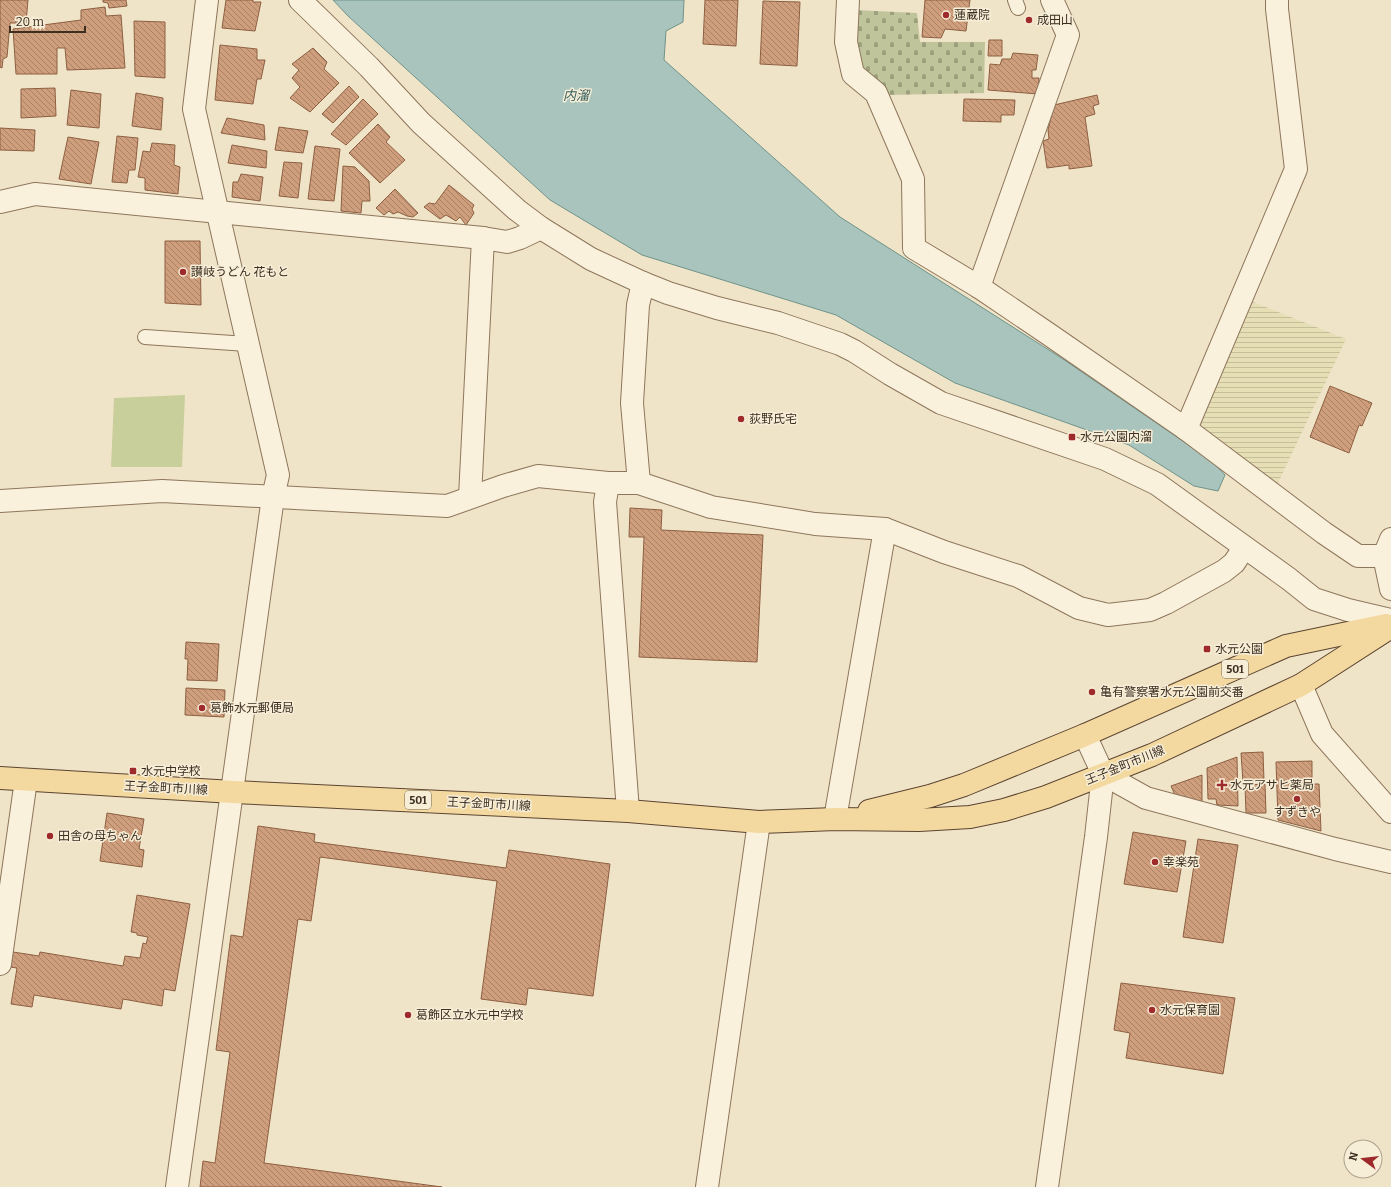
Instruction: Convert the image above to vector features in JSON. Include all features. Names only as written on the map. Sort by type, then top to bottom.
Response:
[{"type":"main road","name":"王子金町市川線","points":[[835,819],[922,798],[964,785],[1085,735],[1286,646],[1391,624]]},
{"type":"main road","name":"王子金町市川線","points":[[0,778],[233,792],[628,811],[759,822],[835,819],[919,820],[970,817],[1004,810],[1046,797],[1152,755],[1301,685],[1391,627]]},
{"type":"street","points":[[177,1187],[273,497],[278,475],[194,109],[207,0]]},
{"type":"street","points":[[300,0],[370,67],[421,123],[517,210],[541,228],[591,259],[668,293],[717,308],[778,323],[840,344],[941,403],[1105,458],[1157,484],[1289,579],[1314,599],[1348,610],[1391,620]]},
{"type":"street","points":[[848,0],[846,42],[852,74],[876,93],[913,178],[914,248],[979,287],[1186,429],[1324,533],[1358,556],[1387,548],[1391,589]]},
{"type":"street","points":[[979,287],[1068,35],[1052,0]]},
{"type":"street","points":[[1186,429],[1296,169],[1277,0]]},
{"type":"street","points":[[0,202],[35,194],[483,238],[507,242],[520,238],[541,228]]},
{"type":"street","points":[[470,497],[483,238]]},
{"type":"street","points":[[639,483],[632,403],[638,305],[644,283]]},
{"type":"street","points":[[0,502],[162,491],[447,506],[470,497],[538,476],[608,483],[639,483],[711,507],[815,524],[885,529],[944,552],[1018,576],[1079,608],[1108,615],[1150,610],[1166,603],[1224,571],[1234,563],[1244,548]]},
{"type":"street","points":[[608,483],[605,502],[628,811]]},
{"type":"street","points":[[835,819],[885,529]]},
{"type":"street","points":[[1301,685],[1322,734],[1391,812]]},
{"type":"street","points":[[1047,1187],[1096,837],[1103,774],[1085,735]]},
{"type":"street","points":[[1103,774],[1146,798],[1336,849],[1391,862]]},
{"type":"street","points":[[0,964],[26,780]]},
{"type":"street","points":[[707,1187],[759,822]]},
{"type":"lane","points":[[145,337],[247,344]]},
{"type":"shaded area","points":[[1248,300],[1346,339],[1277,485],[1196,426]]},
{"type":"green space","points":[[854,10],[917,13],[920,42],[985,42],[984,93],[887,95],[862,74],[852,42]]},
{"type":"green space","points":[[185,395],[182,467],[111,467],[114,398]]},
{"type":"water","name":"内溜","points":[[333,0],[684,0],[683,22],[666,31],[664,60],[840,217],[1063,359],[1212,461],[1225,475],[1218,491],[1194,486],[1129,445],[955,383],[836,315],[642,255],[550,200],[348,16]]},
{"type":"building","points":[[0,0],[28,0],[26,23],[10,23],[7,57],[3,59],[2,68],[0,67]]},
{"type":"building","points":[[103,0],[126,0],[127,6],[109,8],[108,3],[103,2]]},
{"type":"building","points":[[226,0],[253,0],[253,2],[261,2],[255,31],[222,28]]},
{"type":"building","points":[[705,0],[738,0],[736,46],[703,44]]},
{"type":"building","name":"蓮蔵院","points":[[925,0],[970,0],[966,31],[945,29],[941,38],[922,37]]},
{"type":"building","points":[[763,1],[800,2],[797,66],[760,64]]},
{"type":"building","points":[[105,7],[106,16],[121,15],[125,68],[67,70],[65,48],[57,48],[57,74],[16,74],[13,29],[81,20],[81,10]]},
{"type":"building","points":[[134,21],[165,22],[165,78],[135,76]]},
{"type":"building","points":[[989,40],[1002,40],[1002,56],[988,56]]},
{"type":"building","points":[[220,45],[257,49],[257,60],[265,60],[261,79],[257,79],[253,104],[215,100]]},
{"type":"building","points":[[313,48],[327,62],[324,69],[339,83],[310,112],[290,98],[300,87],[292,78],[299,70],[292,64]]},
{"type":"building","points":[[1013,53],[1038,55],[1036,70],[1032,70],[1032,78],[1039,78],[1038,94],[988,90],[990,64],[1000,65],[1002,59],[1011,59]]},
{"type":"building","points":[[349,86],[359,97],[333,123],[322,114]]},
{"type":"building","points":[[55,88],[56,116],[21,118],[21,89]]},
{"type":"building","points":[[71,90],[101,94],[99,128],[67,125]]},
{"type":"building","points":[[136,93],[163,98],[161,130],[132,126]]},
{"type":"building","points":[[1097,95],[1099,104],[1093,106],[1095,114],[1085,117],[1092,166],[1069,169],[1069,165],[1047,168],[1043,141],[1049,139],[1048,130],[1054,105]]},
{"type":"building","points":[[363,99],[378,114],[346,145],[331,134]]},
{"type":"building","points":[[964,99],[1015,100],[1014,115],[1001,115],[1001,122],[963,121]]},
{"type":"building","points":[[227,118],[264,125],[265,140],[221,133]]},
{"type":"building","points":[[378,124],[390,137],[386,142],[405,160],[380,183],[349,153]]},
{"type":"building","points":[[279,127],[308,131],[303,153],[275,150]]},
{"type":"building","points":[[0,128],[35,130],[34,151],[0,150]]},
{"type":"building","points":[[117,136],[138,138],[135,170],[129,170],[127,183],[112,182]]},
{"type":"building","points":[[68,137],[99,142],[91,184],[59,179]]},
{"type":"building","points":[[152,143],[175,145],[174,165],[180,167],[178,194],[145,190],[145,178],[138,177],[143,151],[150,152]]},
{"type":"building","points":[[232,145],[267,151],[266,168],[228,163]]},
{"type":"building","points":[[315,146],[340,149],[334,201],[308,199]]},
{"type":"building","points":[[284,162],[302,163],[298,198],[279,196]]},
{"type":"building","points":[[343,166],[355,167],[369,181],[370,201],[362,201],[361,213],[341,211]]},
{"type":"building","points":[[241,174],[263,177],[260,201],[232,197],[233,182],[238,182]]},
{"type":"building","points":[[449,185],[474,205],[472,209],[474,213],[466,225],[460,217],[456,221],[446,215],[440,219],[424,207],[429,203],[435,204]]},
{"type":"building","points":[[395,189],[418,213],[413,217],[398,212],[393,214],[389,211],[384,215],[376,208]]},
{"type":"building","name":"讃岐うどん 花もと","points":[[165,241],[200,241],[201,305],[165,303]]},
{"type":"building","points":[[1330,386],[1372,403],[1362,426],[1359,425],[1349,453],[1310,437]]},
{"type":"building","points":[[630,508],[662,510],[661,530],[763,535],[757,662],[639,657],[644,537],[629,537]]},
{"type":"building","points":[[186,642],[219,644],[217,681],[187,680],[188,659],[185,659]]},
{"type":"building","points":[[186,688],[225,690],[224,717],[185,715]]},
{"type":"building","points":[[1263,752],[1264,781],[1243,782],[1241,753]]},
{"type":"building","points":[[1237,757],[1238,806],[1217,805],[1216,799],[1208,799],[1207,768]]},
{"type":"building","points":[[1312,761],[1312,784],[1319,784],[1321,831],[1278,820],[1276,762]]},
{"type":"building","points":[[1202,775],[1202,802],[1175,795],[1171,786]]},
{"type":"building","points":[[1265,784],[1266,813],[1246,813],[1245,785]]},
{"type":"building","points":[[107,813],[144,819],[139,849],[144,850],[142,867],[100,861]]},
{"type":"building","points":[[258,826],[315,834],[314,842],[506,868],[509,850],[610,864],[593,996],[528,988],[526,1005],[481,999],[497,881],[320,857],[311,921],[298,919],[264,1163],[442,1187],[200,1187],[203,1161],[215,1163],[230,1052],[216,1050],[231,935],[243,937]]},
{"type":"building","name":"幸楽苑","points":[[1133,832],[1186,841],[1177,892],[1124,884]]},
{"type":"building","points":[[1198,839],[1238,845],[1223,943],[1183,937]]},
{"type":"building","points":[[137,895],[190,904],[175,991],[164,989],[162,1006],[123,999],[121,1009],[34,995],[32,1007],[11,1004],[17,968],[10,967],[13,952],[39,956],[40,952],[123,966],[125,956],[140,958],[143,943],[146,944],[148,937],[131,932]]},
{"type":"building","points":[[1121,983],[1235,998],[1223,1074],[1126,1058],[1130,1033],[1114,1030]]},
{"type":"place","name":"蓮蔵院","points":[[946,15]]},
{"type":"place","name":"成田山","points":[[1029,20]]},
{"type":"place","name":"讃岐うどん 花もと","points":[[183,272]]},
{"type":"place","name":"荻野氏宅","points":[[741,419]]},
{"type":"place","name":"水元公園内溜","points":[[1072,437]]},
{"type":"place","name":"水元公園","points":[[1207,649]]},
{"type":"place","name":"亀有警察署水元公園前交番","points":[[1092,692]]},
{"type":"place","name":"葛飾水元郵便局","points":[[202,708]]},
{"type":"place","name":"水元中学校","points":[[133,771]]},
{"type":"place","name":"水元アサヒ薬局","points":[[1222,785]]},
{"type":"place","name":"すずきや","points":[[1297,799]]},
{"type":"place","name":"田舎の母ちゃん","points":[[50,836]]},
{"type":"place","name":"幸楽苑","points":[[1155,862]]},
{"type":"place","name":"水元保育園","points":[[1152,1010]]},
{"type":"place","name":"葛飾区立水元中学校","points":[[408,1015]]}]
